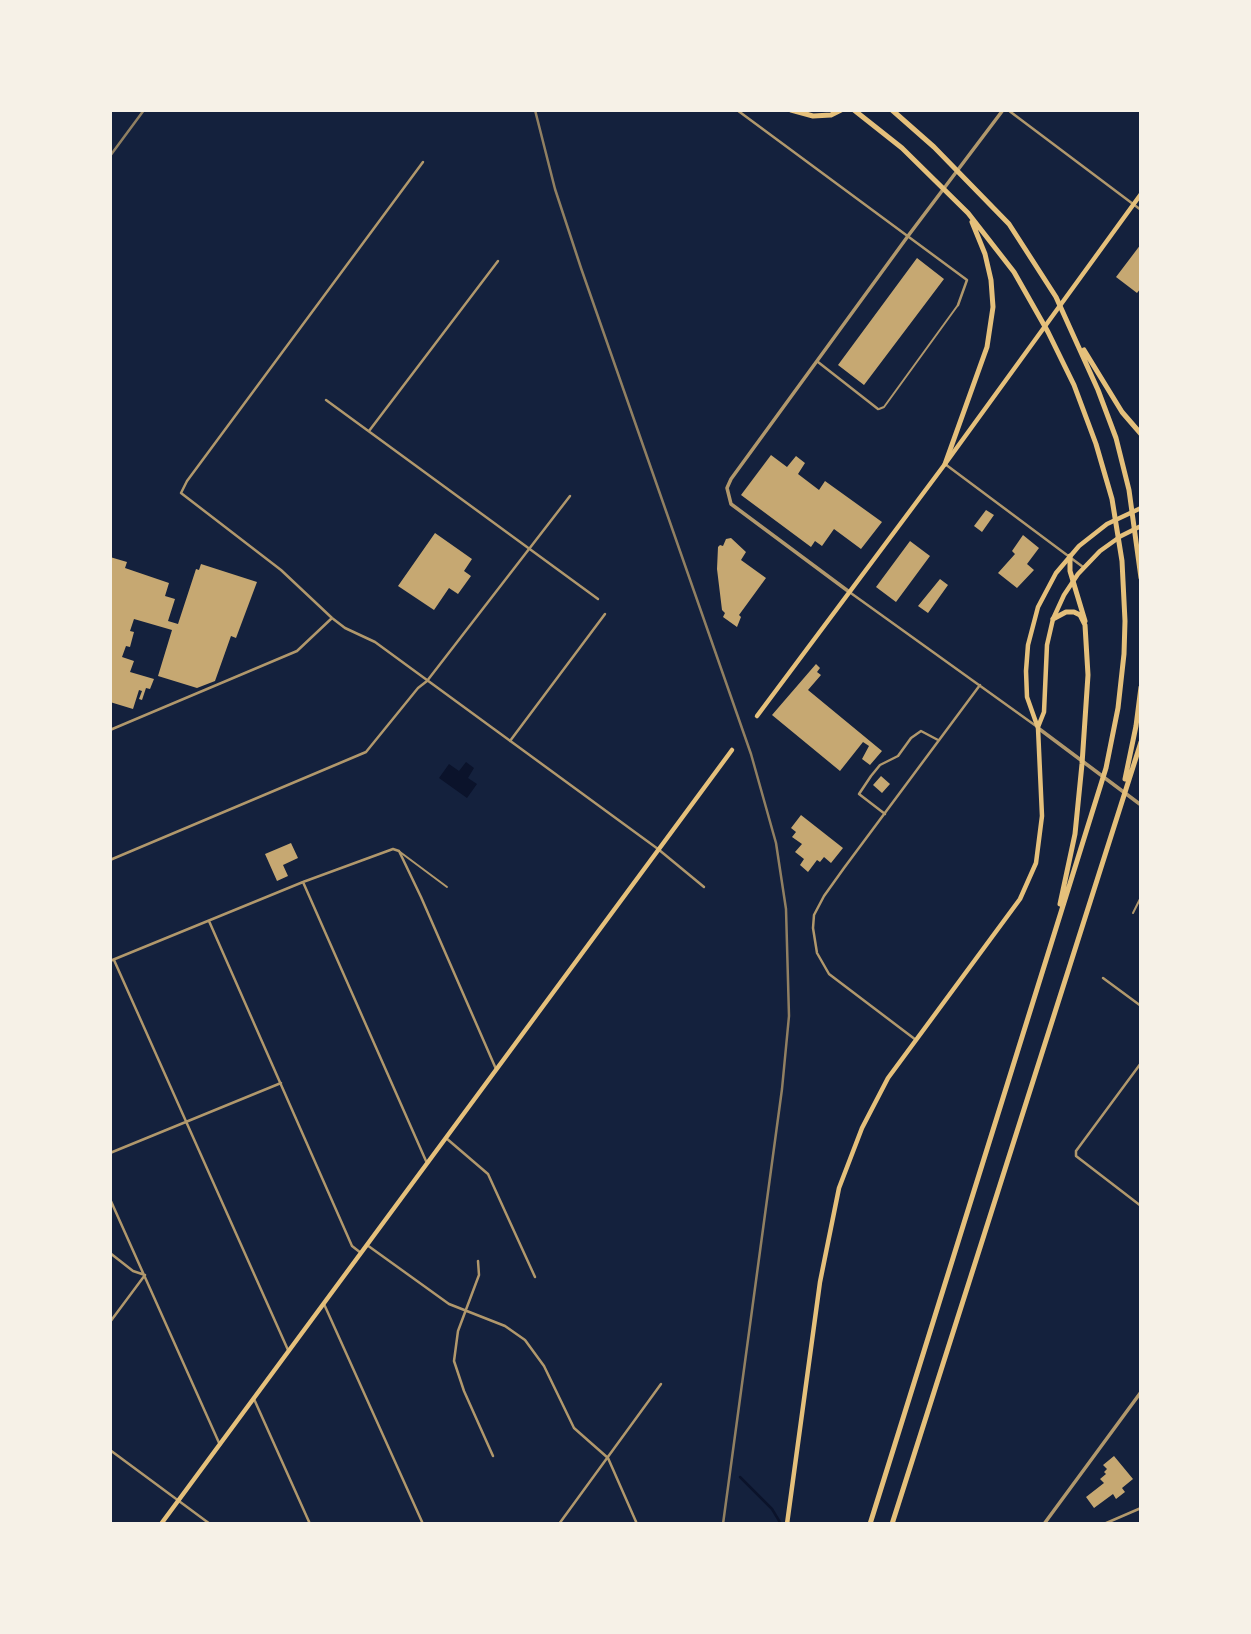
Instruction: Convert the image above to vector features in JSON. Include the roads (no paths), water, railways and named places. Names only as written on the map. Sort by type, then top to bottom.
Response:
[{"type":"highway","points":[[791,110],[813,116],[831,115],[841,110]]},
{"type":"highway","points":[[854,110],[923,166],[968,213],[1014,272],[1074,385],[1096,444],[1112,499],[1122,561],[1125,654],[1106,768],[870,1524]]},
{"type":"highway","points":[[892,110],[934,147],[1009,224],[1056,297],[1098,390],[1116,438],[1129,489],[1141,578]]},
{"type":"highway","points":[[945,464],[987,347],[993,307],[985,254],[968,213]]},
{"type":"highway","points":[[1074,334],[1122,412],[1141,434]]},
{"type":"highway","points":[[1054,935],[1075,834],[1088,675],[1085,625],[1073,581],[1070,556]]},
{"type":"highway","points":[[1053,619],[1074,611],[1080,615],[1085,625]]},
{"type":"highway","points":[[892,1524],[1120,802],[1131,762],[1141,687]]},
{"type":"highway","points":[[1131,762],[1141,742]]},
{"type":"main road","points":[[757,716],[945,464],[1141,194]]},
{"type":"main road","points":[[787,1524],[820,1282],[839,1188],[862,1128],[888,1078],[1012,911],[1032,876],[1042,823],[1038,728],[1027,697],[1028,645],[1043,596],[1056,573],[1086,540],[1107,524],[1141,508]]},
{"type":"main road","points":[[1038,728],[1044,712],[1045,658],[1053,619],[1083,568],[1111,543],[1141,526]]},
{"type":"main road","points":[[161,1524],[732,750]]},
{"type":"street","points":[[737,110],[967,280],[958,305]]},
{"type":"street","points":[[1141,210],[1006,110],[908,236],[731,479],[727,495],[731,504],[1141,805]]},
{"type":"street","points":[[423,162],[187,481],[181,493],[281,570],[345,628],[375,642],[659,849],[704,887]]},
{"type":"street","points":[[369,431],[498,261]]},
{"type":"street","points":[[818,362],[878,409]]},
{"type":"street","points":[[326,400],[598,599]]},
{"type":"street","points":[[945,464],[1083,568]]},
{"type":"street","points":[[110,860],[366,752],[427,681],[570,496]]},
{"type":"street","points":[[510,741],[606,614]]},
{"type":"street","points":[[110,730],[297,651],[332,618]]},
{"type":"street","points":[[916,1040],[829,974],[817,953],[814,915],[824,896],[979,685]]},
{"type":"street","points":[[885,814],[859,794],[871,776],[880,765],[898,756],[911,738],[920,731],[938,740]]},
{"type":"street","points":[[289,1352],[112,961],[303,882],[393,849],[399,851],[496,1069]]},
{"type":"street","points":[[303,882],[427,1164]]},
{"type":"street","points":[[209,921],[352,1246],[361,1254]]},
{"type":"street","points":[[1103,978],[1141,1006]]},
{"type":"street","points":[[1141,1063],[1076,1151],[1076,1156],[1141,1206]]},
{"type":"street","points":[[110,1153],[281,1083]]},
{"type":"street","points":[[446,1138],[488,1174],[535,1277]]},
{"type":"street","points":[[110,1199],[220,1445]]},
{"type":"street","points":[[367,1245],[439,1298],[505,1326],[525,1340],[544,1366],[574,1428],[608,1458],[637,1524]]},
{"type":"street","points":[[110,1253],[133,1271],[145,1275]]},
{"type":"street","points":[[478,1261],[480,1275],[458,1331],[454,1361],[464,1391],[494,1457]]},
{"type":"street","points":[[110,1322],[145,1275]]},
{"type":"street","points":[[324,1304],[423,1524]]},
{"type":"street","points":[[559,1524],[661,1384]]},
{"type":"street","points":[[1044,1524],[1140,1395]]},
{"type":"street","points":[[254,1399],[310,1524]]},
{"type":"street","points":[[112,1451],[211,1524]]},
{"type":"street","points":[[1104,1524],[1141,1508]]},
{"type":"lane","points":[[878,409],[884,407],[958,305]]},
{"type":"lane","points":[[1141,344],[1141,355]]},
{"type":"lane","points":[[399,851],[447,887]]},
{"type":"lane","points":[[1133,913],[1141,897]]},
{"type":"lane","points":[[110,1457],[112,1451]]},
{"type":"water","points":[[466,762],[474,768],[468,778],[477,784],[467,798],[439,778],[449,764],[459,771]]},
{"type":"waterway","points":[[740,1477],[772,1509],[781,1524]]},
{"type":"railway","points":[[110,156],[144,110]]},
{"type":"railway","points":[[535,110],[555,189],[581,268],[751,754],[776,843],[786,909],[789,1016],[782,1089],[723,1524]]}]
